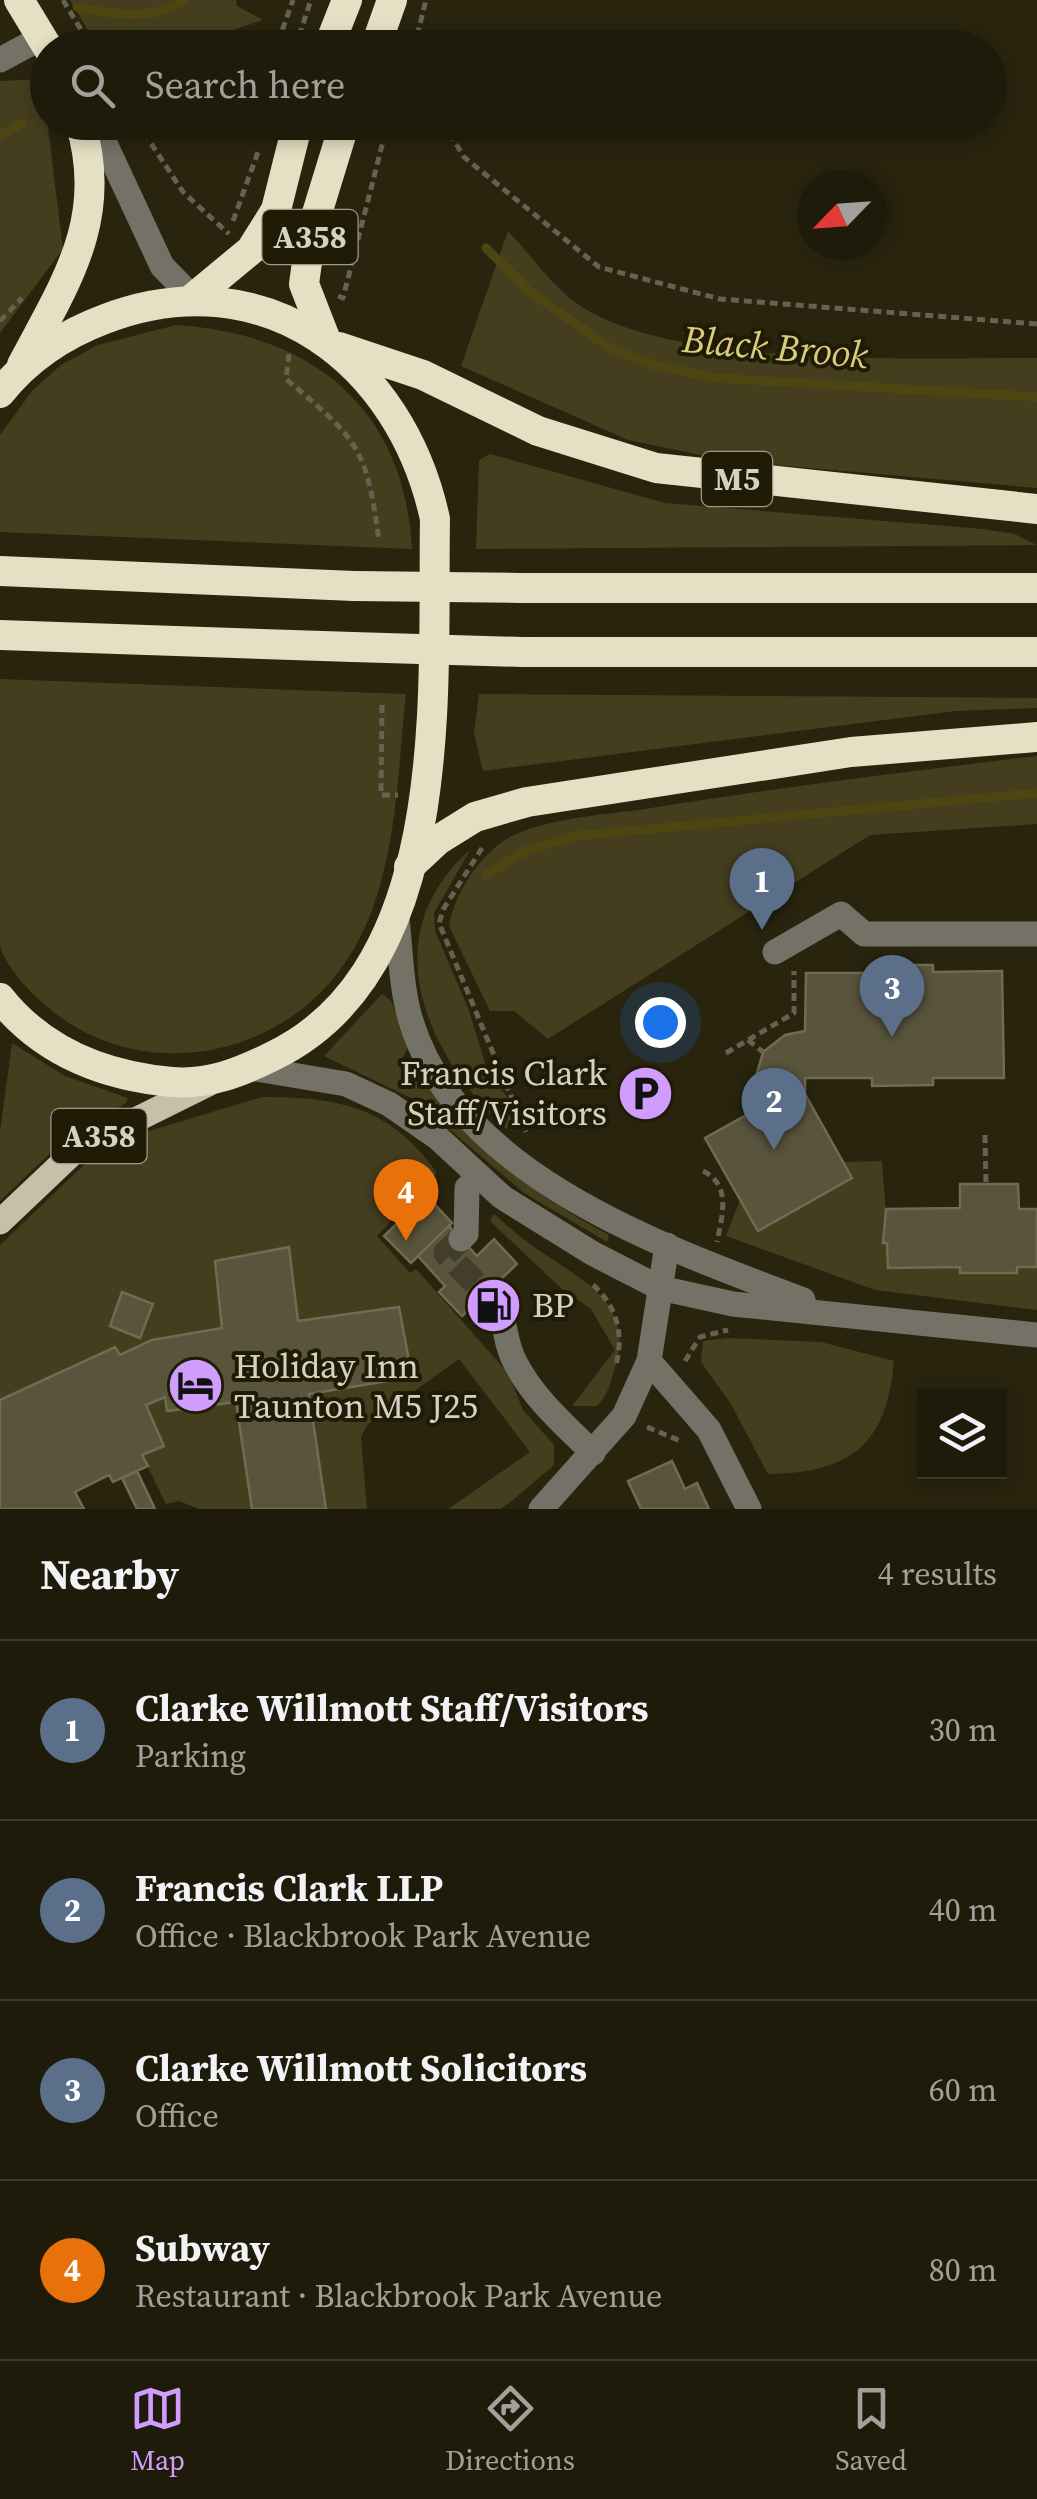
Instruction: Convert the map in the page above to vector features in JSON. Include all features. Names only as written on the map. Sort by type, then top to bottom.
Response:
[{"type":"highway","points":[[19,0],[36,30]]},
{"type":"highway","points":[[335,30],[347,0]]},
{"type":"highway","points":[[6,386],[71,270],[90,218],[82,140]]},
{"type":"highway","name":"A358","points":[[193,298],[240,242],[276,210],[294,140]]},
{"type":"highway","name":"A358","points":[[327,343],[304,284],[311,233],[339,140]]},
{"type":"highway","points":[[0,998],[48,1044],[106,1071],[188,1084],[217,1080],[250,1068],[291,1048],[327,1020],[357,984],[397,919],[410,866],[424,795],[431,716],[435,519],[426,478],[390,403],[327,343],[291,324],[242,307],[193,298],[126,310],[80,328],[6,386]]},
{"type":"highway","name":"M5","points":[[327,343],[423,376],[538,431],[656,468],[1037,508]]},
{"type":"highway","points":[[10,572],[354,586],[1037,588]]},
{"type":"highway","points":[[8,636],[522,652],[1037,652]]},
{"type":"highway","points":[[410,866],[438,840],[475,817],[527,802],[668,777],[851,752],[1037,737]]},
{"type":"main road","name":"A358","points":[[0,1222],[77,1149],[217,1080]]},
{"type":"street","points":[[0,60],[30,48]]},
{"type":"street","points":[[103,140],[162,266],[193,298]]},
{"type":"street","points":[[782,948],[840,914],[864,934],[1037,934]]},
{"type":"street","points":[[397,919],[412,1026],[464,1113],[552,1188],[614,1222],[836,1313]]},
{"type":"street","points":[[250,1068],[346,1084],[390,1104],[438,1138],[502,1197],[567,1238],[660,1288],[734,1304],[1037,1335]]},
{"type":"street","points":[[461,1239],[466,1234],[466,1188],[480,1176]]},
{"type":"street","points":[[541,1509],[624,1416],[649,1361],[667,1244]]},
{"type":"street","points":[[486,1294],[502,1311],[513,1358],[532,1393],[593,1454]]},
{"type":"street","points":[[649,1361],[709,1430],[749,1509]]},
{"type":"path","points":[[63,0],[81,30]]},
{"type":"path","points":[[282,30],[293,0]]},
{"type":"path","points":[[301,30],[311,0]]},
{"type":"path","points":[[420,30],[426,0]]},
{"type":"path","points":[[149,140],[183,192],[240,242],[262,141]]},
{"type":"path","points":[[304,284],[343,298],[382,140]]},
{"type":"path","points":[[454,140],[464,156],[600,267],[720,299],[1037,324]]},
{"type":"path","points":[[0,321],[17,306]]},
{"type":"path","points":[[291,324],[286,379],[344,428],[370,474],[379,542]]},
{"type":"path","points":[[382,705],[380,794],[424,795]]},
{"type":"path","points":[[488,841],[444,908],[440,923],[528,1137]]},
{"type":"path","points":[[726,1053],[794,1014],[794,954],[782,948]]},
{"type":"path","points":[[748,1040],[763,1052]]},
{"type":"path","points":[[985,1135],[986,1184]]},
{"type":"path","points":[[703,1170],[711,1174],[725,1203],[715,1250]]},
{"type":"path","points":[[720,1190],[730,1185]]},
{"type":"path","points":[[579,1276],[601,1292],[615,1314],[619,1337],[614,1370]]},
{"type":"path","points":[[690,1371],[683,1358],[700,1337],[731,1330],[734,1304]]},
{"type":"path","points":[[624,1416],[688,1444]]},
{"type":"shaded area","points":[[70,0],[236,0],[237,6],[263,20],[233,30],[88,30]]},
{"type":"shaded area","points":[[30,80],[30,140],[50,140],[63,249],[0,333],[0,81]]},
{"type":"shaded area","points":[[508,231],[571,299],[612,322],[665,338],[794,355],[1037,358],[1037,488],[730,461],[628,440],[461,366]]},
{"type":"shaded area","points":[[176,325],[225,331],[270,344],[309,363],[342,387],[370,419],[391,456],[405,499],[412,549],[0,532],[0,435],[32,391],[61,365],[98,345]]},
{"type":"shaded area","points":[[490,454],[665,503],[983,529],[1015,534],[1037,545],[476,549],[479,460]]},
{"type":"shaded area","points":[[0,679],[406,694],[396,802],[373,909],[339,971],[310,1002],[276,1026],[238,1043],[198,1052],[158,1053],[118,1045],[80,1029],[32,993],[12,969],[0,945]]},
{"type":"shaded area","points":[[479,694],[1037,698],[1037,708],[956,711],[483,771],[474,733]]},
{"type":"shaded area","points":[[1037,756],[1037,824],[870,835],[548,1039],[514,1011],[490,1011],[449,926],[457,900],[481,861],[503,842],[530,829],[584,817]]},
{"type":"shaded area","points":[[470,850],[434,913],[435,931],[468,1008],[487,1069],[509,1100],[511,1122],[506,1129],[477,1099],[453,1065],[433,1030],[421,993],[417,956],[423,919],[440,884]]},
{"type":"shaded area","points":[[382,994],[391,1001],[409,1044],[403,1058],[413,1076],[435,1087],[478,1139],[512,1171],[568,1212],[609,1235],[607,1242],[524,1193],[415,1100],[324,1056]]},
{"type":"shaded area","points":[[12,1043],[65,1076],[128,1098],[126,1103],[67,1137],[0,1201],[0,1132]]},
{"type":"shaded area","points":[[262,1097],[339,1104],[361,1110],[401,1133],[437,1173],[377,1236],[410,1273],[416,1269],[508,1373],[523,1410],[554,1445],[554,1465],[500,1509],[448,1509],[530,1452],[459,1359],[368,1424],[361,1437],[367,1509],[326,1509],[309,1394],[412,1376],[398,1307],[298,1321],[288,1247],[215,1261],[222,1328],[152,1340],[120,1355],[115,1347],[0,1400],[0,1245],[85,1164],[129,1137]],"holes":[[[122,1293],[153,1304],[140,1337],[110,1326]]]},
{"type":"shaded area","points":[[882,1161],[887,1227],[883,1227],[883,1242],[887,1243],[888,1267],[960,1267],[961,1273],[1017,1273],[1017,1267],[1037,1267],[1037,1310],[875,1290],[726,1236],[740,1200],[758,1231],[852,1179],[843,1162]]},
{"type":"shaded area","points":[[494,1214],[579,1277],[613,1313],[619,1344],[616,1364],[597,1406],[572,1406],[615,1350],[591,1309],[562,1289],[490,1221]]},
{"type":"shaded area","points":[[727,1338],[821,1342],[894,1361],[883,1414],[873,1433],[842,1460],[821,1468],[768,1474],[731,1404],[701,1362],[703,1341]]},
{"type":"shaded area","points":[[165,1397],[167,1410],[236,1402],[252,1509],[199,1509],[179,1501],[166,1504],[142,1455],[164,1445],[146,1405]]},
{"type":"building","points":[[871,965],[933,965],[933,972],[1002,971],[1004,1078],[933,1078],[933,1085],[872,1086],[872,1078],[805,1078],[805,1094],[800,1085],[761,1107],[754,1084],[763,1052],[785,1035],[805,1031],[806,973],[871,973]]},
{"type":"building","points":[[800,1085],[852,1178],[758,1231],[705,1138]]},
{"type":"building","points":[[960,1184],[1018,1184],[1019,1209],[1037,1209],[1037,1267],[1017,1267],[1017,1273],[960,1273],[960,1267],[888,1268],[887,1243],[883,1243],[886,1209],[960,1208]]},
{"type":"building","points":[[426,1195],[452,1223],[411,1263],[384,1236]]},
{"type":"building","points":[[449,1226],[477,1256],[494,1239],[517,1264],[462,1316],[439,1292],[445,1286],[418,1256]]},
{"type":"building","name":"Holiday Inn Taunton M5 J25","points":[[289,1247],[298,1321],[399,1307],[412,1377],[309,1394],[326,1509],[252,1509],[236,1402],[167,1411],[165,1397],[146,1405],[164,1446],[142,1455],[148,1466],[113,1482],[109,1475],[75,1492],[84,1509],[0,1509],[0,1400],[115,1347],[120,1355],[152,1340],[222,1328],[215,1261]]},
{"type":"building","points":[[122,1292],[153,1304],[140,1338],[110,1326]]},
{"type":"building","points":[[672,1461],[685,1489],[697,1483],[709,1509],[641,1509],[628,1481]]},
{"type":"building","points":[[137,1471],[155,1509],[137,1509],[122,1478]]},
{"type":"waterway","points":[[77,7],[145,14],[183,0]]},
{"type":"waterway","points":[[0,136],[23,123]]},
{"type":"waterway","name":"Black Brook","points":[[486,248],[530,292],[610,348],[654,365],[716,378],[1037,397]]},
{"type":"waterway","points":[[486,875],[525,851],[575,836],[1037,793]]},
{"type":"tunnel","points":[[461,1239],[446,1253],[486,1294]]},
{"type":"place","name":"Clarke Willmott Staff/Visitors","points":[[762,930]]},
{"type":"place","name":"Clarke Willmott Solicitors","points":[[892,1037]]},
{"type":"place","name":"Francis Clark Staff/Visitors","points":[[646,1093]]},
{"type":"place","name":"Francis Clark LLP","points":[[774,1150]]},
{"type":"place","name":"Subway","points":[[406,1241]]},
{"type":"place","name":"BP","points":[[493,1305]]},
{"type":"place","name":"Holiday Inn Taunton M5 J25","points":[[195,1386]]}]
